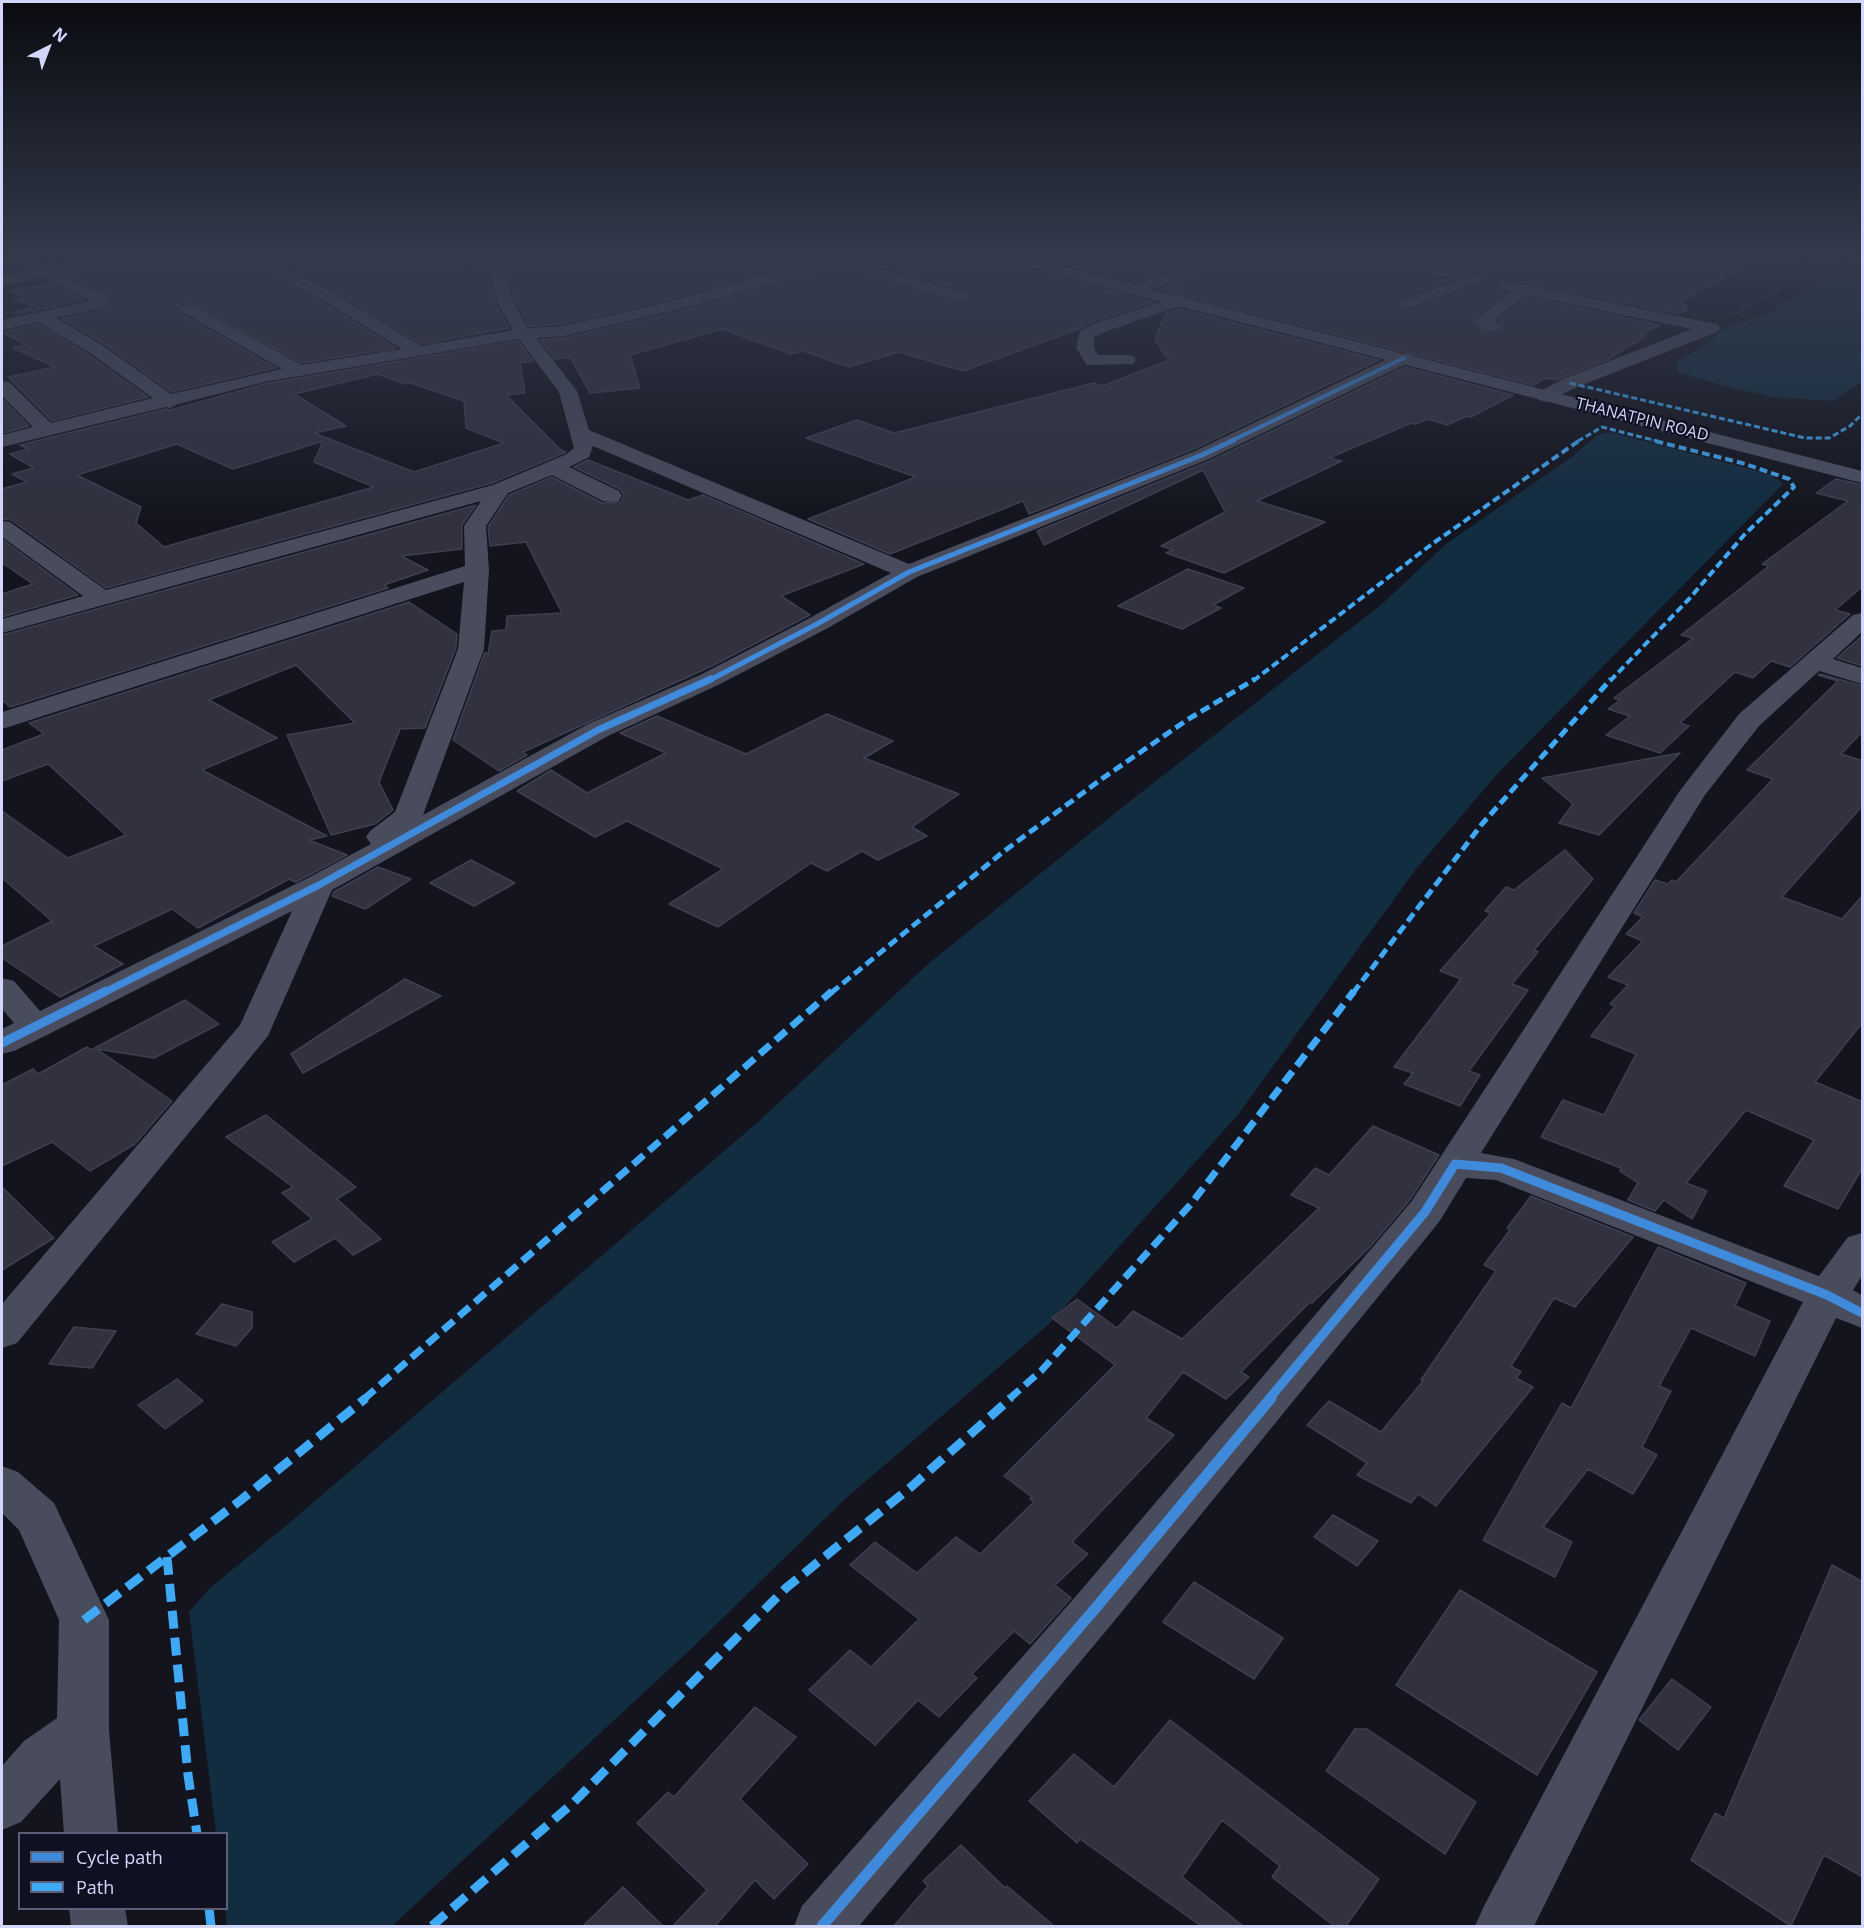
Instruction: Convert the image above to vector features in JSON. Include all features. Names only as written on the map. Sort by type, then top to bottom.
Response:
[{"type":"main road","name":"THANATPIN ROAD","points":[[1357,346],[1863,477]]},
{"type":"street","points":[[91,346],[170,402]]},
{"type":"street","points":[[255,346],[297,370]]},
{"type":"street","points":[[408,346],[418,352]]},
{"type":"street","points":[[2,441],[297,370],[451,346]]},
{"type":"street","points":[[2,626],[100,597],[500,489],[582,453],[584,448],[568,391],[533,346]]},
{"type":"street","points":[[1084,346],[1093,361],[1126,360]]},
{"type":"street","points":[[1546,396],[1570,383],[1663,346]]},
{"type":"street","points":[[2,1043],[319,885],[588,736],[709,680],[818,624],[909,572],[1202,455],[1404,358]]},
{"type":"street","points":[[2,386],[47,430]]},
{"type":"street","points":[[580,433],[909,572]]},
{"type":"street","points":[[552,467],[611,496]]},
{"type":"street","points":[[2,1332],[256,1028],[319,885],[408,816],[471,649],[477,570],[475,526],[500,489]]},
{"type":"street","points":[[2,527],[100,597]]},
{"type":"street","points":[[2,552],[26,545]]},
{"type":"street","points":[[2,721],[477,570]]},
{"type":"street","points":[[822,1926],[1102,1601],[1425,1212],[1693,792],[1749,720],[1863,620]]},
{"type":"street","points":[[1816,662],[1863,675]]},
{"type":"street","points":[[2,988],[35,1027]]},
{"type":"street","points":[[1455,1164],[1501,1168],[1845,1304]]},
{"type":"street","points":[[1504,1926],[1845,1304],[1863,1247]]},
{"type":"street","points":[[2,1485],[37,1517],[84,1620],[83,1731],[91,1832]]},
{"type":"street","points":[[2,1804],[43,1759],[83,1731]]},
{"type":"street","points":[[97,1910],[99,1926]]},
{"type":"water","points":[[1703,346],[1862,346],[1862,382],[1833,401],[1772,397],[1678,372],[1676,362]]},
{"type":"water","points":[[1610,432],[1771,475],[1783,484],[1499,772],[1416,869],[1237,1116],[1048,1325],[845,1499],[690,1650],[392,1926],[227,1926],[225,1910],[228,1910],[228,1832],[216,1832],[189,1612],[211,1587],[288,1524],[759,1121],[928,964],[1129,802],[1383,603],[1447,543],[1572,457],[1597,435]]},
{"type":"building","points":[[74,346],[148,397],[52,421],[8,377],[55,367],[13,348]]},
{"type":"building","points":[[107,346],[237,346],[276,368],[171,392]]},
{"type":"building","points":[[270,346],[393,346],[396,348],[302,363]]},
{"type":"building","points":[[489,346],[522,346],[533,361],[520,363],[525,393],[506,395],[561,450],[566,452],[492,483],[106,588],[11,520],[2,519],[2,489],[27,482],[12,474],[34,468],[10,454],[28,449],[20,445],[166,409],[171,410],[264,384]],"holes":[[[378,374],[405,384],[411,383],[464,401],[466,428],[504,443],[414,472],[314,433],[346,426],[294,394]],[[323,441],[314,462],[374,487],[164,547],[136,523],[141,507],[77,475],[177,444],[233,469]]]},
{"type":"building","points":[[545,346],[662,346],[630,355],[640,388],[590,393],[570,357],[555,359]]},
{"type":"building","points":[[769,346],[1032,346],[963,371],[899,352],[849,367],[803,351],[791,354]]},
{"type":"building","points":[[1159,346],[1324,346],[1379,360],[1194,449],[1029,514],[1023,501],[890,554],[808,519],[916,477],[806,438],[857,420],[894,433],[1094,383],[1102,386],[1169,360]]},
{"type":"building","points":[[1381,346],[1630,346],[1607,360],[1556,380],[1546,378],[1533,385]]},
{"type":"building","points":[[1405,367],[1513,395],[1471,417],[1467,416],[1447,425],[1428,419],[1415,424],[1411,423],[1329,458],[1342,461],[1257,501],[1325,522],[1224,573],[1166,553],[1173,550],[1161,546],[1225,512],[1203,470],[1044,545],[1037,531],[1210,461]]},
{"type":"building","points":[[2,399],[29,426],[2,433]]},
{"type":"building","points":[[588,460],[688,500],[703,495],[864,564],[781,596],[810,615],[712,666],[523,752],[527,755],[499,771],[453,740],[485,652],[488,654],[492,631],[506,630],[507,616],[562,613],[526,542],[490,546],[488,527],[509,495],[552,477],[602,503],[621,502],[624,495],[620,489],[574,467]]},
{"type":"building","points":[[1836,479],[1863,485],[1863,586],[1835,610],[1850,614],[1790,667],[1771,661],[1753,678],[1735,672],[1680,723],[1689,726],[1660,753],[1606,735],[1630,716],[1608,709],[1620,700],[1614,698],[1693,638],[1681,635],[1769,566],[1762,564],[1848,501],[1816,493]]},
{"type":"building","points":[[476,505],[462,525],[462,549],[401,556],[428,570],[384,585],[388,588],[10,707],[2,700],[2,635]]},
{"type":"building","points":[[2,539],[78,595],[2,617],[2,594],[33,584],[2,563]]},
{"type":"building","points":[[1188,569],[1244,588],[1213,605],[1221,608],[1182,629],[1118,606]]},
{"type":"building","points":[[409,602],[457,634],[456,648],[425,728],[400,729],[379,782],[393,810],[375,824],[331,835],[287,735],[355,723],[296,665],[209,700],[277,738],[202,770],[327,836],[309,840],[347,855],[296,882],[289,879],[198,928],[172,909],[94,946],[123,964],[60,997],[2,958],[2,946],[52,921],[2,878],[2,811],[68,858],[126,835],[48,764],[2,781],[2,750],[44,734],[29,723]]},
{"type":"building","points":[[1863,635],[1863,666],[1837,658]]},
{"type":"building","points":[[1818,675],[1863,686],[1863,731],[1841,754],[1863,761],[1863,805],[1782,897],[1842,919],[1863,895],[1863,1022],[1815,1082],[1863,1102],[1863,1167],[1838,1209],[1784,1186],[1814,1140],[1746,1110],[1686,1183],[1707,1191],[1692,1219],[1664,1200],[1655,1211],[1628,1200],[1638,1183],[1620,1171],[1621,1168],[1541,1137],[1563,1100],[1604,1115],[1636,1054],[1591,1036],[1615,1006],[1610,1004],[1628,985],[1608,977],[1643,941],[1626,934],[1643,917],[1634,913],[1655,880],[1668,884],[1672,880],[1676,882],[1773,779],[1747,770],[1838,681]]},
{"type":"building","points":[[827,714],[893,741],[864,758],[959,794],[912,827],[927,836],[878,860],[862,851],[827,871],[811,863],[718,927],[669,904],[723,869],[627,821],[595,837],[517,791],[551,770],[587,793],[666,753],[620,733],[657,716],[746,754]]},
{"type":"building","points":[[1680,753],[1599,835],[1559,823],[1573,804],[1542,778]]},
{"type":"building","points":[[1565,850],[1593,879],[1534,950],[1538,952],[1512,984],[1528,990],[1469,1071],[1480,1075],[1460,1106],[1404,1084],[1413,1073],[1394,1067],[1461,979],[1440,971],[1491,913],[1485,911],[1506,887],[1514,890]]},
{"type":"building","points":[[471,860],[515,883],[474,906],[430,883]]},
{"type":"building","points":[[378,867],[411,879],[365,909],[332,896],[334,892]]},
{"type":"building","points":[[405,979],[441,996],[303,1073],[291,1054]]},
{"type":"building","points":[[185,1000],[219,1024],[154,1058],[97,1049],[172,1101],[135,1144],[90,1171],[52,1142],[2,1166],[2,1085],[33,1069],[38,1074],[87,1047],[91,1050]]},
{"type":"building","points":[[266,1115],[356,1187],[337,1199],[381,1239],[353,1255],[335,1238],[294,1262],[272,1242],[312,1219],[282,1193],[293,1187],[226,1137]]},
{"type":"building","points":[[1373,1126],[1439,1155],[1409,1201],[1370,1247],[1312,1303],[1310,1302],[1241,1372],[1249,1377],[1226,1399],[1183,1372],[1146,1418],[1174,1435],[1072,1542],[1088,1554],[1055,1585],[1071,1598],[1030,1644],[1014,1631],[972,1674],[977,1678],[939,1717],[918,1700],[875,1745],[809,1690],[850,1650],[871,1667],[919,1619],[850,1565],[875,1542],[917,1573],[956,1537],[980,1554],[1034,1502],[1030,1499],[1032,1497],[1004,1476],[1115,1365],[1052,1318],[1077,1299],[1117,1328],[1133,1311],[1182,1339],[1319,1208],[1291,1195],[1315,1168],[1329,1175]]},
{"type":"building","points":[[2,1187],[54,1238],[2,1270]]},
{"type":"building","points":[[1531,1196],[1633,1237],[1575,1307],[1554,1298],[1511,1366],[1521,1372],[1516,1378],[1533,1387],[1436,1506],[1418,1494],[1411,1503],[1357,1475],[1367,1463],[1307,1425],[1329,1401],[1381,1432],[1423,1381],[1421,1380],[1496,1271],[1484,1265],[1510,1230],[1507,1228]]},
{"type":"building","points":[[1658,1247],[1746,1283],[1735,1306],[1770,1321],[1755,1356],[1691,1328],[1659,1386],[1671,1391],[1642,1447],[1657,1455],[1633,1494],[1588,1469],[1543,1527],[1572,1542],[1555,1577],[1483,1540],[1562,1403],[1571,1408]]},
{"type":"building","points":[[222,1304],[252,1312],[252,1328],[236,1346],[196,1334]]},
{"type":"building","points":[[74,1327],[116,1331],[92,1368],[49,1364]]},
{"type":"building","points":[[177,1379],[203,1401],[165,1429],[138,1405]]},
{"type":"building","points":[[1333,1515],[1378,1541],[1357,1566],[1314,1537]]},
{"type":"building","points":[[1832,1565],[1863,1582],[1863,1877],[1824,1855],[1791,1926],[1691,1860],[1715,1813],[1724,1818]]},
{"type":"building","points":[[1194,1582],[1283,1638],[1254,1679],[1163,1622]]},
{"type":"building","points":[[1460,1590],[1597,1672],[1537,1775],[1396,1685]]},
{"type":"building","points":[[1672,1679],[1711,1707],[1678,1750],[1639,1720]]},
{"type":"building","points":[[755,1707],[796,1737],[740,1799],[808,1864],[774,1899],[755,1880],[715,1926],[673,1926],[707,1890],[637,1823],[668,1792],[674,1797]]},
{"type":"building","points":[[1170,1720],[1379,1879],[1346,1926],[1334,1926],[1272,1877],[1280,1866],[1222,1820],[1182,1877],[1243,1926],[1201,1926],[1080,1839],[1077,1843],[1029,1801],[1074,1754],[1114,1787]]},
{"type":"building","points":[[1355,1729],[1367,1729],[1476,1802],[1445,1854],[1326,1771]]},
{"type":"building","points":[[961,1845],[1005,1888],[1007,1886],[1054,1926],[894,1926],[928,1886],[923,1881]]},
{"type":"building","points":[[623,1887],[663,1926],[583,1926]]},
{"type":"marked path","points":[[1570,383],[1805,438],[1829,438],[1850,426],[1862,414]]},
{"type":"marked path","points":[[84,1620],[241,1500],[402,1368],[868,960],[1003,852],[1103,778],[1187,720],[1246,686],[1432,544],[1591,432],[1602,427],[1742,463],[1789,479],[1794,487],[1745,534],[1689,599],[1583,708],[1482,824],[1191,1204],[1041,1371],[911,1487],[786,1588],[574,1802],[432,1926]]},
{"type":"marked path","points":[[167,1557],[188,1775],[197,1832]]},
{"type":"marked path","points":[[209,1910],[211,1926]]},
{"type":"cycle path","points":[[2,1043],[319,885],[598,730],[709,680],[817,624],[909,572],[1202,455],[1404,358]]},
{"type":"cycle path","points":[[822,1926],[1094,1610],[1425,1212],[1455,1164],[1501,1168],[1827,1295],[1862,1313]]}]
